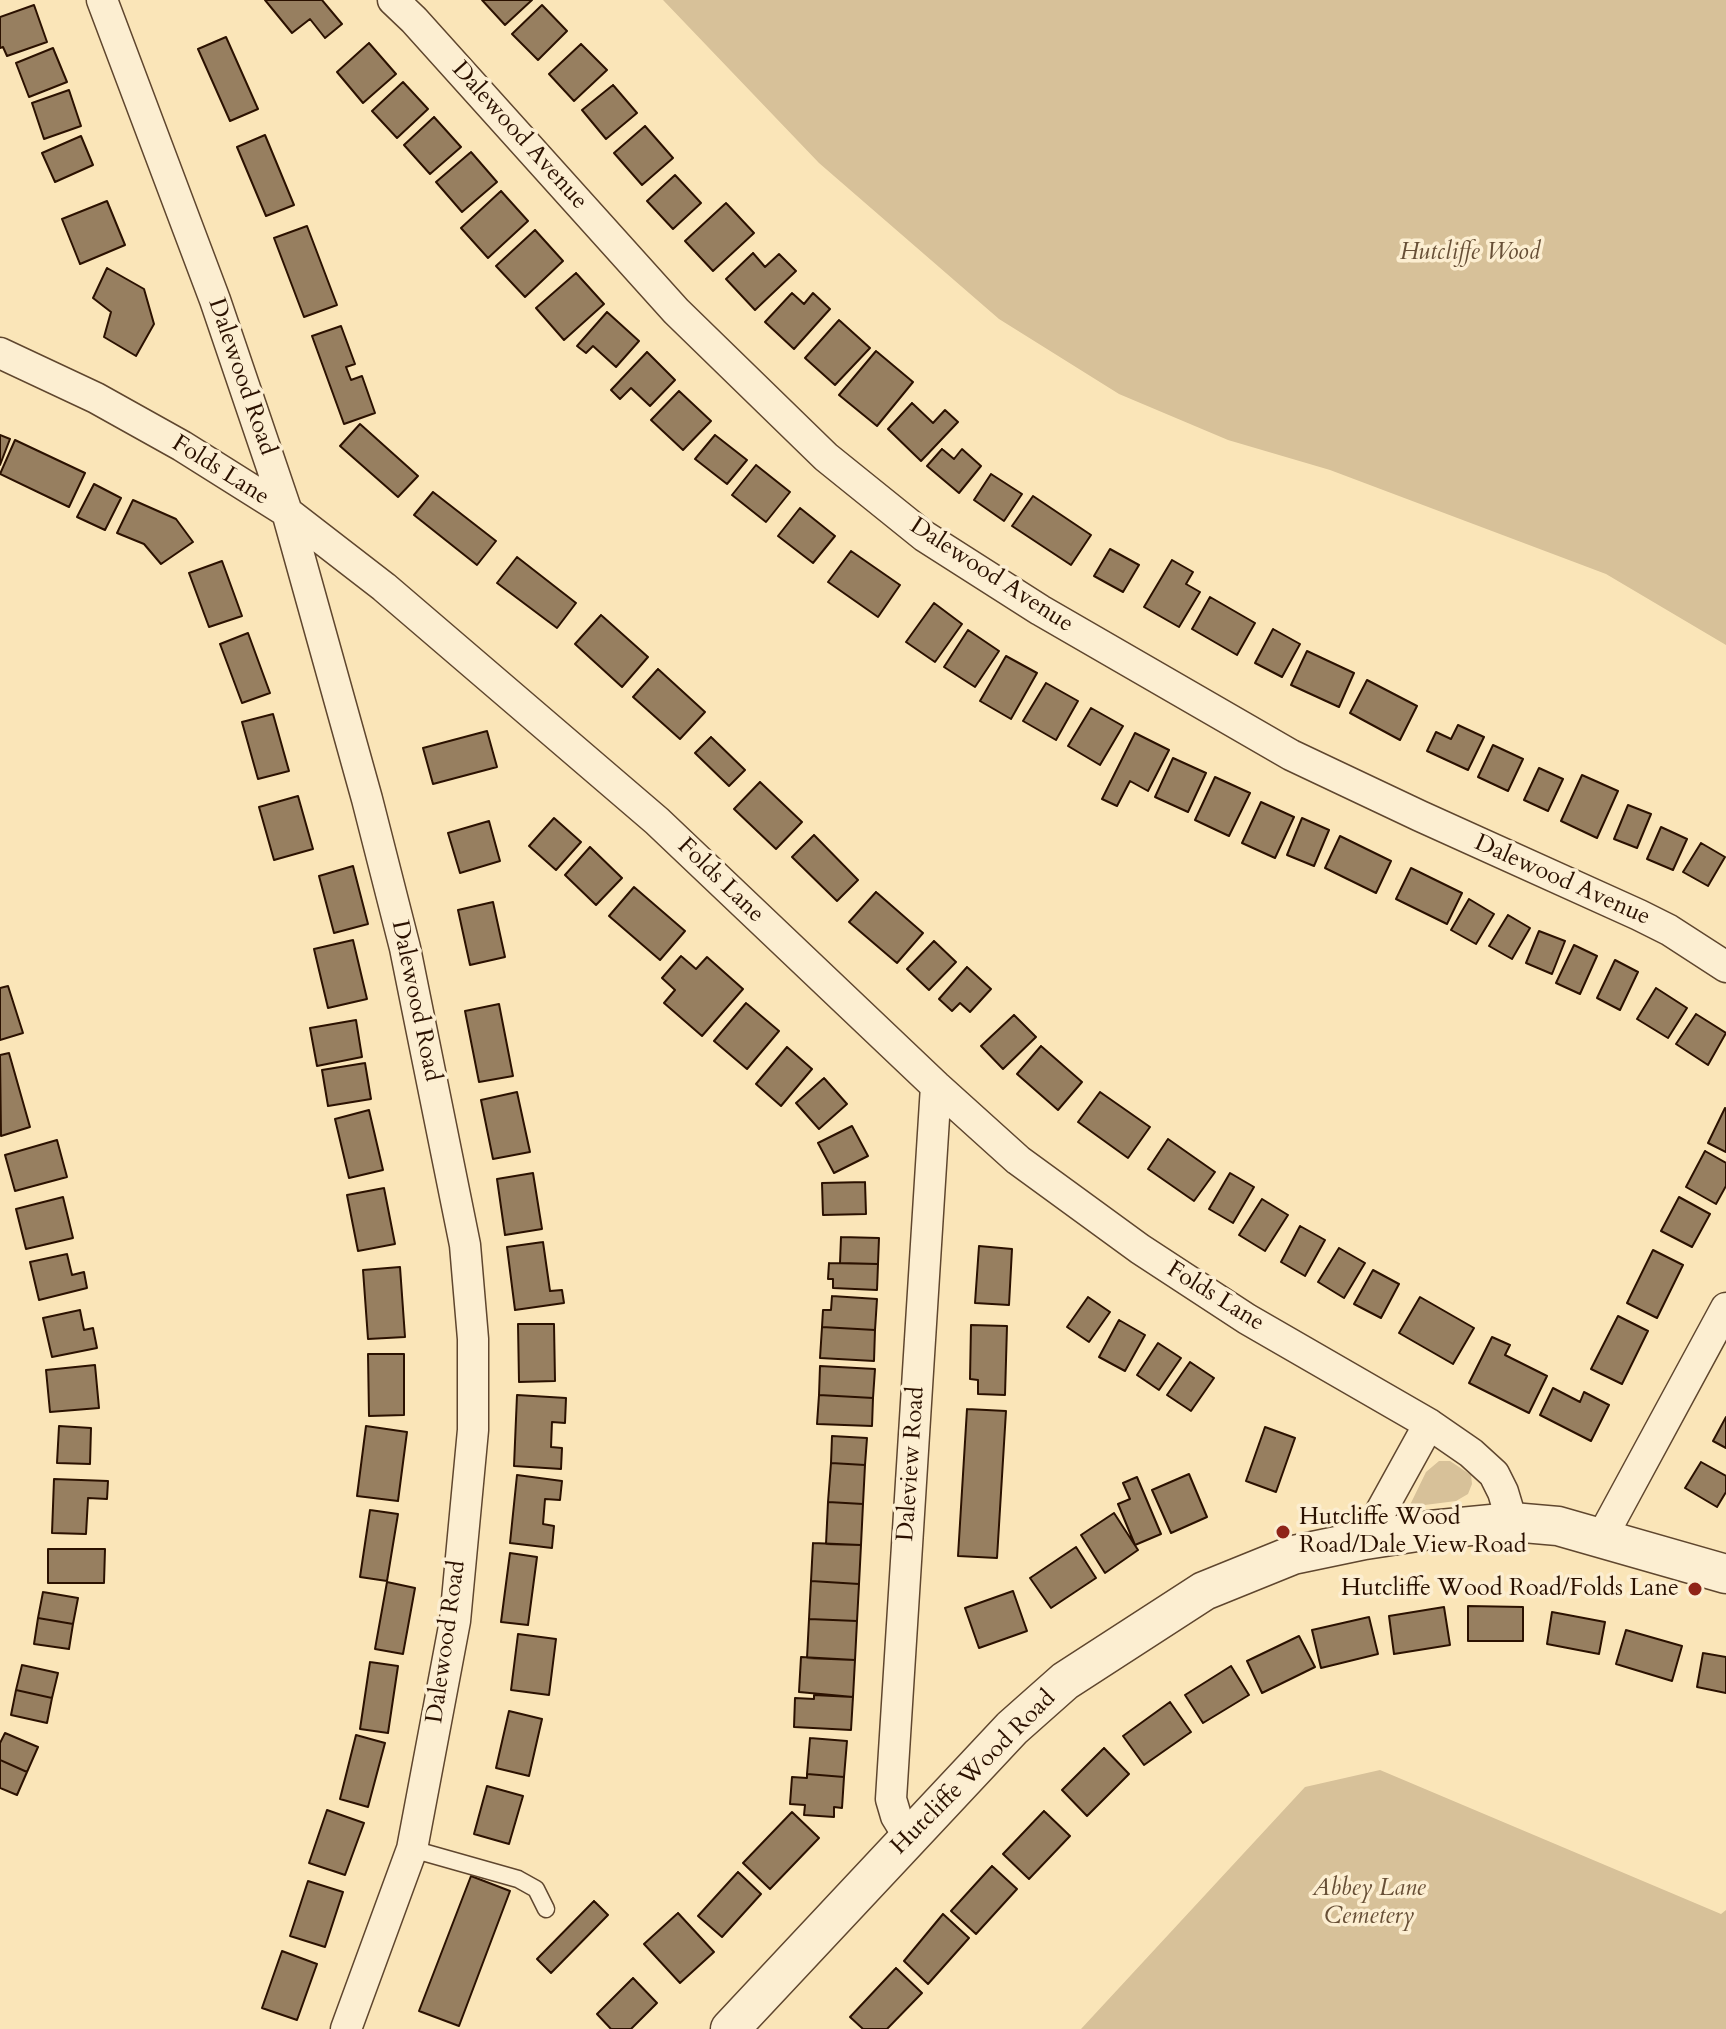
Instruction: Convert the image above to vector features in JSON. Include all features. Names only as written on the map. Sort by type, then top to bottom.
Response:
[{"type":"street","name":"Dalewood Road","points":[[102,0],[215,300],[287,512],[405,948],[465,1245],[473,1339],[473,1430],[455,1621],[412,1849],[346,2029]]},
{"type":"street","name":"Dalewood Avenue","points":[[393,0],[676,311],[826,457],[924,536],[1040,610],[1291,755],[1639,915],[1669,930],[1726,967]]},
{"type":"street","name":"Folds Lane","points":[[0,353],[96,398],[182,446],[287,512],[384,587],[657,821],[1018,1160],[1140,1249],[1247,1319],[1429,1424],[1471,1453],[1494,1474],[1512,1522]]},
{"type":"street","name":"Daleview Road","points":[[909,1837],[896,1816],[891,1799],[936,1086]]},
{"type":"street","points":[[1602,1537],[1726,1308]]},
{"type":"street","points":[[1365,1540],[1429,1424]]},
{"type":"street","name":"Hutcliffe Wood Road","points":[[730,2029],[1012,1728],[1065,1681],[1204,1591],[1293,1555],[1430,1530],[1512,1522],[1558,1526],[1726,1574]]},
{"type":"lane","points":[[412,1849],[518,1879],[536,1889],[546,1909]]},
{"type":"green space","name":"Hutcliffe Wood","points":[[663,0],[1726,0],[1726,645],[1606,574],[1330,470],[1228,440],[1119,394],[999,319],[819,163]]},
{"type":"green space","points":[[1439,1461],[1450,1461],[1471,1475],[1468,1494],[1456,1501],[1409,1507],[1426,1472]]},
{"type":"green space","name":"Abbey Lane Cemetery","points":[[1380,1770],[1721,1914],[1726,1910],[1726,2029],[1081,2029],[1305,1787]]},
{"type":"building","points":[[265,0],[322,0],[342,24],[325,38],[310,19],[292,33]]},
{"type":"building","points":[[482,0],[532,0],[505,25]]},
{"type":"building","points":[[34,5],[47,42],[7,56],[3,47],[0,48],[0,17]]},
{"type":"building","points":[[542,5],[567,31],[538,60],[512,34]]},
{"type":"building","points":[[226,37],[258,109],[230,121],[198,49]]},
{"type":"building","points":[[369,43],[396,74],[363,103],[337,72]]},
{"type":"building","points":[[581,44],[607,70],[574,101],[549,74]]},
{"type":"building","points":[[53,48],[67,82],[29,97],[16,63]]},
{"type":"building","points":[[403,82],[428,109],[397,138],[372,111]]},
{"type":"building","points":[[613,85],[637,113],[606,139],[582,110]]},
{"type":"building","points":[[69,90],[81,126],[44,139],[32,103]]},
{"type":"building","points":[[434,117],[461,147],[430,174],[404,145]]},
{"type":"building","points":[[645,126],[673,158],[642,185],[614,153]]},
{"type":"building","points":[[265,135],[294,205],[266,216],[237,147]]},
{"type":"building","points":[[81,136],[93,165],[55,182],[42,153]]},
{"type":"building","points":[[471,152],[497,182],[462,212],[436,182]]},
{"type":"building","points":[[675,175],[701,203],[673,229],[647,201]]},
{"type":"building","points":[[501,191],[528,221],[488,258],[461,228]]},
{"type":"building","points":[[107,201],[125,245],[80,264],[62,219]]},
{"type":"building","points":[[726,203],[754,233],[713,271],[685,241]]},
{"type":"building","points":[[307,226],[337,305],[304,317],[274,238]]},
{"type":"building","points":[[535,230],[563,261],[525,297],[496,266]]},
{"type":"building","points":[[753,253],[765,267],[779,254],[796,271],[755,310],[726,279]]},
{"type":"building","points":[[107,268],[144,289],[154,324],[136,356],[104,337],[111,312],[93,298]]},
{"type":"building","points":[[576,273],[604,304],[564,340],[536,308]]},
{"type":"building","points":[[792,293],[804,304],[813,293],[830,309],[794,349],[765,322]]},
{"type":"building","points":[[607,312],[639,341],[616,367],[593,346],[586,353],[577,346]]},
{"type":"building","points":[[839,320],[870,348],[835,385],[805,358]]},
{"type":"building","points":[[341,326],[355,364],[346,367],[351,380],[362,376],[375,413],[344,424],[312,336]]},
{"type":"building","points":[[876,351],[913,382],[877,426],[839,395]]},
{"type":"building","points":[[647,352],[675,380],[650,406],[631,388],[620,399],[611,390]]},
{"type":"building","points":[[679,391],[711,421],[683,450],[651,420]]},
{"type":"building","points":[[912,403],[933,423],[945,410],[958,422],[921,461],[888,429]]},
{"type":"building","points":[[360,424],[418,476],[398,497],[340,446]]},
{"type":"building","points":[[0,435],[10,439],[0,465]]},
{"type":"building","points":[[715,435],[747,460],[727,484],[695,459]]},
{"type":"building","points":[[15,440],[85,473],[69,507],[0,474]]},
{"type":"building","points":[[942,449],[954,459],[962,449],[981,466],[959,493],[927,466]]},
{"type":"building","points":[[756,465],[790,492],[766,522],[732,495]]},
{"type":"building","points":[[991,474],[1022,494],[1004,521],[974,500]]},
{"type":"building","points":[[94,484],[121,498],[105,530],[77,517]]},
{"type":"building","points":[[433,492],[496,541],[477,565],[414,515]]},
{"type":"building","points":[[1033,496],[1091,535],[1071,565],[1012,526]]},
{"type":"building","points":[[133,500],[176,519],[193,542],[161,564],[144,544],[117,533]]},
{"type":"building","points":[[800,508],[835,536],[813,563],[778,536]]},
{"type":"building","points":[[1110,549],[1139,565],[1123,592],[1094,576]]},
{"type":"building","points":[[851,551],[900,585],[878,617],[828,582]]},
{"type":"building","points":[[517,557],[576,603],[557,628],[497,583]]},
{"type":"building","points":[[1172,560],[1193,572],[1186,584],[1200,592],[1179,627],[1144,607]]},
{"type":"building","points":[[222,561],[242,616],[209,627],[189,573]]},
{"type":"building","points":[[1210,597],[1255,623],[1237,655],[1192,629]]},
{"type":"building","points":[[934,603],[962,624],[935,662],[906,642]]},
{"type":"building","points":[[601,615],[648,657],[622,687],[575,644]]},
{"type":"building","points":[[1273,629],[1300,644],[1282,677],[1255,663]]},
{"type":"building","points":[[968,630],[999,651],[975,687],[944,667]]},
{"type":"building","points":[[248,633],[270,693],[242,703],[220,644]]},
{"type":"building","points":[[1307,651],[1354,673],[1339,707],[1291,685]]},
{"type":"building","points":[[1006,656],[1037,673],[1011,719],[980,701]]},
{"type":"building","points":[[658,669],[705,712],[680,739],[633,697]]},
{"type":"building","points":[[1367,680],[1417,706],[1400,740],[1350,713]]},
{"type":"building","points":[[1046,683],[1078,701],[1056,740],[1023,721]]},
{"type":"building","points":[[1091,708],[1123,726],[1100,765],[1068,746]]},
{"type":"building","points":[[273,714],[289,771],[258,779],[242,722]]},
{"type":"building","points":[[1458,725],[1484,737],[1468,770],[1427,751],[1436,732],[1451,739]]},
{"type":"building","points":[[487,731],[497,767],[433,784],[423,748]]},
{"type":"building","points":[[1135,733],[1169,750],[1148,791],[1130,781],[1117,806],[1102,799]]},
{"type":"building","points":[[711,737],[745,770],[729,786],[695,753]]},
{"type":"building","points":[[1493,745],[1523,759],[1508,791],[1478,777]]},
{"type":"building","points":[[1173,758],[1206,773],[1188,812],[1155,797]]},
{"type":"building","points":[[1539,768],[1563,779],[1548,811],[1524,800]]},
{"type":"building","points":[[1582,775],[1618,791],[1597,838],[1561,821]]},
{"type":"building","points":[[1215,777],[1250,793],[1229,836],[1195,820]]},
{"type":"building","points":[[760,782],[802,822],[776,849],[734,809]]},
{"type":"building","points":[[298,796],[313,849],[274,860],[259,807]]},
{"type":"building","points":[[1261,802],[1294,817],[1275,858],[1242,843]]},
{"type":"building","points":[[1628,805],[1651,814],[1637,848],[1614,839]]},
{"type":"building","points":[[554,818],[581,842],[556,870],[529,846]]},
{"type":"building","points":[[1302,818],[1329,830],[1314,866],[1287,855]]},
{"type":"building","points":[[489,821],[500,861],[460,873],[448,833]]},
{"type":"building","points":[[1661,827],[1687,839],[1673,870],[1647,859]]},
{"type":"building","points":[[814,835],[858,880],[837,901],[792,857]]},
{"type":"building","points":[[1340,836],[1391,861],[1376,893],[1325,868]]},
{"type":"building","points":[[1701,843],[1725,857],[1708,886],[1683,872]]},
{"type":"building","points":[[590,847],[622,878],[596,905],[565,875]]},
{"type":"building","points":[[353,866],[368,924],[334,933],[319,876]]},
{"type":"building","points":[[1411,868],[1462,893],[1447,924],[1396,899]]},
{"type":"building","points":[[634,887],[685,931],[660,960],[609,916]]},
{"type":"building","points":[[876,892],[923,933],[897,963],[849,922]]},
{"type":"building","points":[[1469,899],[1494,914],[1476,944],[1451,930]]},
{"type":"building","points":[[493,902],[505,957],[470,965],[458,910]]},
{"type":"building","points":[[1508,915],[1530,928],[1512,959],[1489,946]]},
{"type":"building","points":[[1539,931],[1565,941],[1552,974],[1526,963]]},
{"type":"building","points":[[353,940],[367,999],[328,1008],[314,949]]},
{"type":"building","points":[[934,941],[956,962],[929,990],[907,969]]},
{"type":"building","points":[[1574,945],[1597,956],[1580,994],[1556,983]]},
{"type":"building","points":[[681,956],[696,969],[707,957],[743,989],[702,1036],[664,1003],[675,990],[662,978]]},
{"type":"building","points":[[1615,960],[1638,972],[1620,1010],[1597,998]]},
{"type":"building","points":[[967,967],[991,989],[970,1012],[960,1003],[952,1011],[939,999]]},
{"type":"building","points":[[8,986],[23,1033],[0,1040],[0,988]]},
{"type":"building","points":[[1656,988],[1687,1008],[1668,1038],[1637,1019]]},
{"type":"building","points":[[746,1003],[779,1031],[747,1069],[714,1041]]},
{"type":"building","points":[[499,1004],[513,1076],[479,1082],[465,1011]]},
{"type":"building","points":[[1696,1014],[1726,1033],[1708,1065],[1676,1044]]},
{"type":"building","points":[[1014,1015],[1036,1037],[1003,1069],[981,1046]]},
{"type":"building","points":[[356,1020],[362,1057],[317,1066],[310,1028]]},
{"type":"building","points":[[1041,1046],[1082,1082],[1058,1110],[1017,1074]]},
{"type":"building","points":[[787,1047],[812,1069],[781,1106],[756,1084]]},
{"type":"building","points":[[9,1053],[30,1127],[1,1136],[0,1055]]},
{"type":"building","points":[[365,1063],[371,1099],[328,1106],[322,1070]]},
{"type":"building","points":[[824,1078],[847,1104],[819,1129],[796,1103]]},
{"type":"building","points":[[517,1092],[530,1152],[493,1159],[481,1100]]},
{"type":"building","points":[[1100,1092],[1150,1127],[1128,1158],[1078,1122]]},
{"type":"building","points":[[1726,1109],[1726,1152],[1708,1143]]},
{"type":"building","points":[[369,1110],[383,1170],[349,1178],[335,1119]]},
{"type":"building","points":[[852,1126],[868,1156],[834,1173],[818,1143]]},
{"type":"building","points":[[1168,1139],[1215,1172],[1194,1201],[1148,1169]]},
{"type":"building","points":[[57,1140],[67,1177],[15,1191],[5,1155]]},
{"type":"building","points":[[1705,1151],[1726,1163],[1726,1186],[1716,1204],[1686,1187]]},
{"type":"building","points":[[533,1173],[542,1229],[505,1235],[497,1179]]},
{"type":"building","points":[[1230,1173],[1254,1187],[1233,1223],[1209,1209]]},
{"type":"building","points":[[865,1182],[866,1214],[823,1215],[822,1183]]},
{"type":"building","points":[[384,1188],[395,1244],[358,1251],[347,1195]]},
{"type":"building","points":[[63,1197],[73,1238],[26,1249],[16,1209]]},
{"type":"building","points":[[1679,1197],[1710,1214],[1692,1247],[1661,1231]]},
{"type":"building","points":[[1262,1199],[1288,1215],[1265,1251],[1239,1235]]},
{"type":"building","points":[[1300,1226],[1325,1240],[1305,1276],[1281,1262]]},
{"type":"building","points":[[841,1237],[879,1238],[878,1264],[840,1263]]},
{"type":"building","points":[[543,1242],[550,1291],[562,1290],[564,1303],[515,1310],[507,1247]]},
{"type":"building","points":[[979,1246],[1012,1249],[1009,1305],[975,1303]]},
{"type":"building","points":[[1339,1248],[1365,1263],[1344,1298],[1318,1282]]},
{"type":"building","points":[[1653,1250],[1683,1265],[1657,1318],[1627,1303]]},
{"type":"building","points":[[67,1254],[72,1275],[84,1272],[87,1288],[39,1300],[30,1262]]},
{"type":"building","points":[[829,1263],[878,1264],[877,1290],[833,1288],[833,1279],[828,1279]]},
{"type":"building","points":[[400,1267],[405,1337],[368,1339],[363,1270]]},
{"type":"building","points":[[1373,1270],[1399,1284],[1381,1318],[1354,1304]]},
{"type":"building","points":[[832,1296],[877,1299],[875,1330],[822,1327],[823,1310],[831,1310]]},
{"type":"building","points":[[1088,1297],[1110,1312],[1089,1342],[1067,1327]]},
{"type":"building","points":[[1420,1297],[1474,1328],[1453,1364],[1399,1333]]},
{"type":"building","points":[[80,1310],[84,1330],[93,1328],[97,1348],[52,1357],[43,1318]]},
{"type":"building","points":[[1618,1316],[1648,1331],[1622,1384],[1591,1369]]},
{"type":"building","points":[[1119,1320],[1145,1335],[1125,1371],[1099,1357]]},
{"type":"building","points":[[518,1324],[554,1324],[555,1381],[519,1382]]},
{"type":"building","points":[[971,1325],[1007,1326],[1005,1395],[978,1394],[978,1380],[970,1379]]},
{"type":"building","points":[[822,1327],[875,1330],[874,1361],[820,1358]]},
{"type":"building","points":[[1492,1337],[1510,1345],[1505,1355],[1547,1376],[1529,1413],[1469,1383]]},
{"type":"building","points":[[1158,1343],[1181,1358],[1159,1390],[1137,1375]]},
{"type":"building","points":[[368,1354],[404,1354],[404,1415],[369,1416]]},
{"type":"building","points":[[1190,1362],[1214,1378],[1191,1411],[1167,1395]]},
{"type":"building","points":[[95,1365],[99,1408],[50,1412],[46,1370]]},
{"type":"building","points":[[820,1366],[875,1369],[873,1398],[819,1395]]},
{"type":"building","points":[[1553,1388],[1580,1402],[1584,1392],[1609,1405],[1591,1441],[1540,1415]]},
{"type":"building","points":[[517,1395],[566,1398],[565,1423],[552,1422],[551,1447],[562,1448],[561,1469],[514,1466]]},
{"type":"building","points":[[819,1395],[873,1398],[872,1426],[817,1424]]},
{"type":"building","points":[[967,1409],[1006,1411],[997,1558],[958,1556]]},
{"type":"building","points":[[1726,1417],[1726,1448],[1713,1441]]},
{"type":"building","points":[[59,1426],[91,1428],[90,1464],[57,1463]]},
{"type":"building","points":[[366,1426],[407,1432],[398,1501],[357,1496]]},
{"type":"building","points":[[1265,1427],[1295,1438],[1276,1492],[1246,1481]]},
{"type":"building","points":[[832,1436],[867,1438],[865,1465],[831,1463]]},
{"type":"building","points":[[1701,1462],[1726,1476],[1726,1492],[1717,1507],[1685,1488]]},
{"type":"building","points":[[831,1463],[865,1465],[863,1504],[828,1502]]},
{"type":"building","points":[[1189,1474],[1207,1517],[1171,1533],[1152,1490]]},
{"type":"building","points":[[517,1475],[562,1481],[560,1500],[545,1499],[543,1524],[554,1526],[552,1548],[510,1543]]},
{"type":"building","points":[[1137,1477],[1161,1534],[1135,1545],[1118,1504],[1130,1499],[1123,1483]]},
{"type":"building","points":[[54,1479],[108,1481],[107,1499],[88,1498],[86,1534],[52,1533]]},
{"type":"building","points":[[828,1502],[863,1504],[861,1545],[826,1544]]},
{"type":"building","points":[[370,1510],[398,1514],[387,1581],[360,1577]]},
{"type":"building","points":[[1114,1513],[1138,1550],[1105,1573],[1081,1535]]},
{"type":"building","points":[[813,1543],[861,1545],[859,1584],[811,1581]]},
{"type":"building","points":[[1076,1547],[1096,1578],[1051,1608],[1030,1578]]},
{"type":"building","points":[[48,1549],[105,1549],[104,1583],[48,1583]]},
{"type":"building","points":[[510,1553],[537,1557],[528,1625],[501,1622]]},
{"type":"building","points":[[811,1581],[859,1584],[857,1621],[809,1619]]},
{"type":"building","points":[[387,1582],[415,1588],[403,1654],[375,1649]]},
{"type":"building","points":[[1013,1591],[1027,1631],[979,1648],[965,1608]]},
{"type":"building","points":[[43,1592],[78,1598],[73,1624],[38,1618]]},
{"type":"building","points":[[1468,1606],[1523,1607],[1523,1641],[1468,1641]]},
{"type":"building","points":[[1444,1607],[1450,1645],[1394,1654],[1389,1616]]},
{"type":"building","points":[[1552,1612],[1605,1622],[1599,1654],[1547,1644]]},
{"type":"building","points":[[1369,1617],[1378,1654],[1321,1668],[1312,1630]]},
{"type":"building","points":[[38,1618],[73,1624],[69,1649],[34,1644]]},
{"type":"building","points":[[809,1619],[857,1621],[855,1660],[807,1658]]},
{"type":"building","points":[[1626,1630],[1682,1646],[1672,1681],[1616,1664]]},
{"type":"building","points":[[518,1634],[556,1639],[549,1695],[511,1690]]},
{"type":"building","points":[[1299,1636],[1315,1667],[1262,1693],[1247,1661]]},
{"type":"building","points":[[1703,1653],[1726,1657],[1726,1693],[1697,1687]]},
{"type":"building","points":[[801,1657],[855,1660],[853,1697],[799,1692]]},
{"type":"building","points":[[370,1662],[398,1666],[388,1733],[360,1729]]},
{"type":"building","points":[[22,1665],[58,1673],[52,1698],[16,1690]]},
{"type":"building","points":[[1231,1666],[1249,1695],[1203,1723],[1185,1695]]},
{"type":"building","points":[[16,1690],[52,1698],[47,1723],[11,1715]]},
{"type":"building","points":[[814,1695],[853,1697],[851,1730],[794,1727],[795,1698],[814,1699]]},
{"type":"building","points":[[1170,1702],[1191,1732],[1144,1765],[1123,1736]]},
{"type":"building","points":[[509,1711],[542,1719],[529,1776],[496,1768]]},
{"type":"building","points":[[5,1733],[38,1747],[27,1772],[0,1760],[0,1743]]},
{"type":"building","points":[[356,1735],[385,1743],[368,1807],[340,1799]]},
{"type":"building","points":[[810,1738],[847,1741],[844,1777],[807,1774]]},
{"type":"building","points":[[1104,1748],[1129,1774],[1087,1816],[1062,1790]]},
{"type":"building","points":[[0,1760],[27,1772],[17,1795],[0,1788]]},
{"type":"building","points":[[807,1774],[844,1777],[842,1808],[834,1807],[834,1817],[804,1815],[805,1805],[790,1804],[792,1777],[807,1778]]},
{"type":"building","points":[[487,1786],[523,1796],[509,1844],[474,1834]]},
{"type":"building","points":[[327,1810],[364,1823],[345,1875],[309,1863]]},
{"type":"building","points":[[1044,1811],[1070,1836],[1029,1879],[1003,1854]]},
{"type":"building","points":[[792,1812],[819,1838],[770,1889],[743,1863]]},
{"type":"building","points":[[992,1866],[1017,1889],[976,1934],[951,1911]]},
{"type":"building","points":[[738,1872],[761,1894],[722,1937],[698,1916]]},
{"type":"building","points":[[471,1876],[510,1891],[459,2026],[419,2011]]},
{"type":"building","points":[[308,1881],[343,1892],[325,1947],[290,1936]]},
{"type":"building","points":[[594,1901],[608,1915],[551,1973],[537,1959]]},
{"type":"building","points":[[678,1913],[714,1952],[680,1983],[644,1944]]},
{"type":"building","points":[[943,1914],[969,1938],[928,1984],[904,1961]]},
{"type":"building","points":[[282,1951],[317,1964],[297,2020],[262,2008]]},
{"type":"building","points":[[896,1968],[922,1993],[887,2029],[863,2029],[850,2017]]},
{"type":"building","points":[[633,1978],[657,2003],[631,2029],[611,2029],[597,2014]]},
{"type":"place","name":"Hutcliffe Wood Road/Dale View Road","points":[[1283,1532]]},
{"type":"place","name":"Hutcliffe Wood Road/Folds Lane","points":[[1695,1589]]}]
